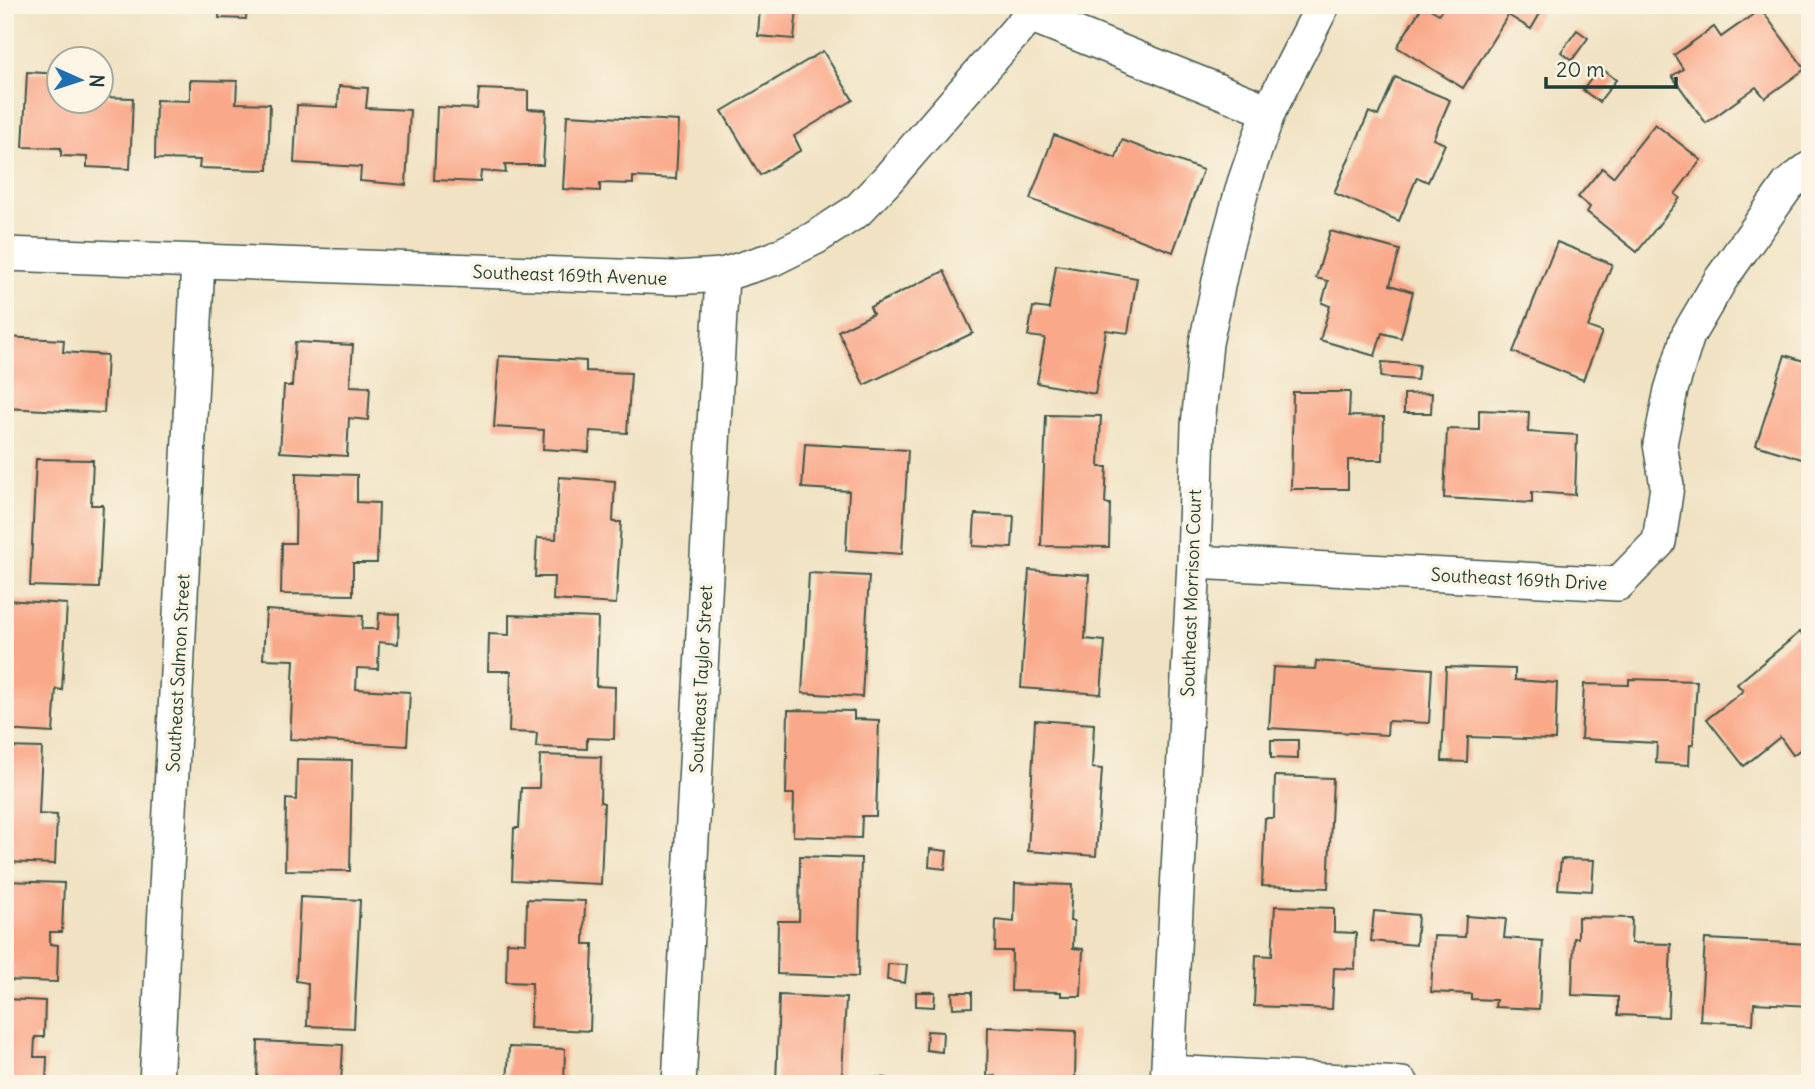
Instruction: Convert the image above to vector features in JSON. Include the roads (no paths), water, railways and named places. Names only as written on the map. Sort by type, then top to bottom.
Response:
[{"type":"street","name":"Southeast Morrison Court","points":[[1168,1078],[1194,562],[1198,425],[1206,343],[1237,209],[1269,111],[1323,5]]},
{"type":"street","points":[[1027,10],[1269,111]]},
{"type":"street","name":"Southeast 169th Avenue","points":[[5,254],[674,278],[722,275],[773,259],[816,238],[857,211],[886,181],[1027,10]]},
{"type":"street","name":"Southeast 169th Drive","points":[[1194,562],[1618,584],[1659,542],[1667,486],[1660,444],[1671,390],[1688,335],[1721,279],[1780,195],[1810,168]]},
{"type":"street","name":"Southeast Salmon Street","points":[[156,1084],[198,262]]},
{"type":"street","name":"Southeast Taylor Street","points":[[679,1084],[722,275]]},
{"type":"street","points":[[1168,1078],[1402,1084]]}]
